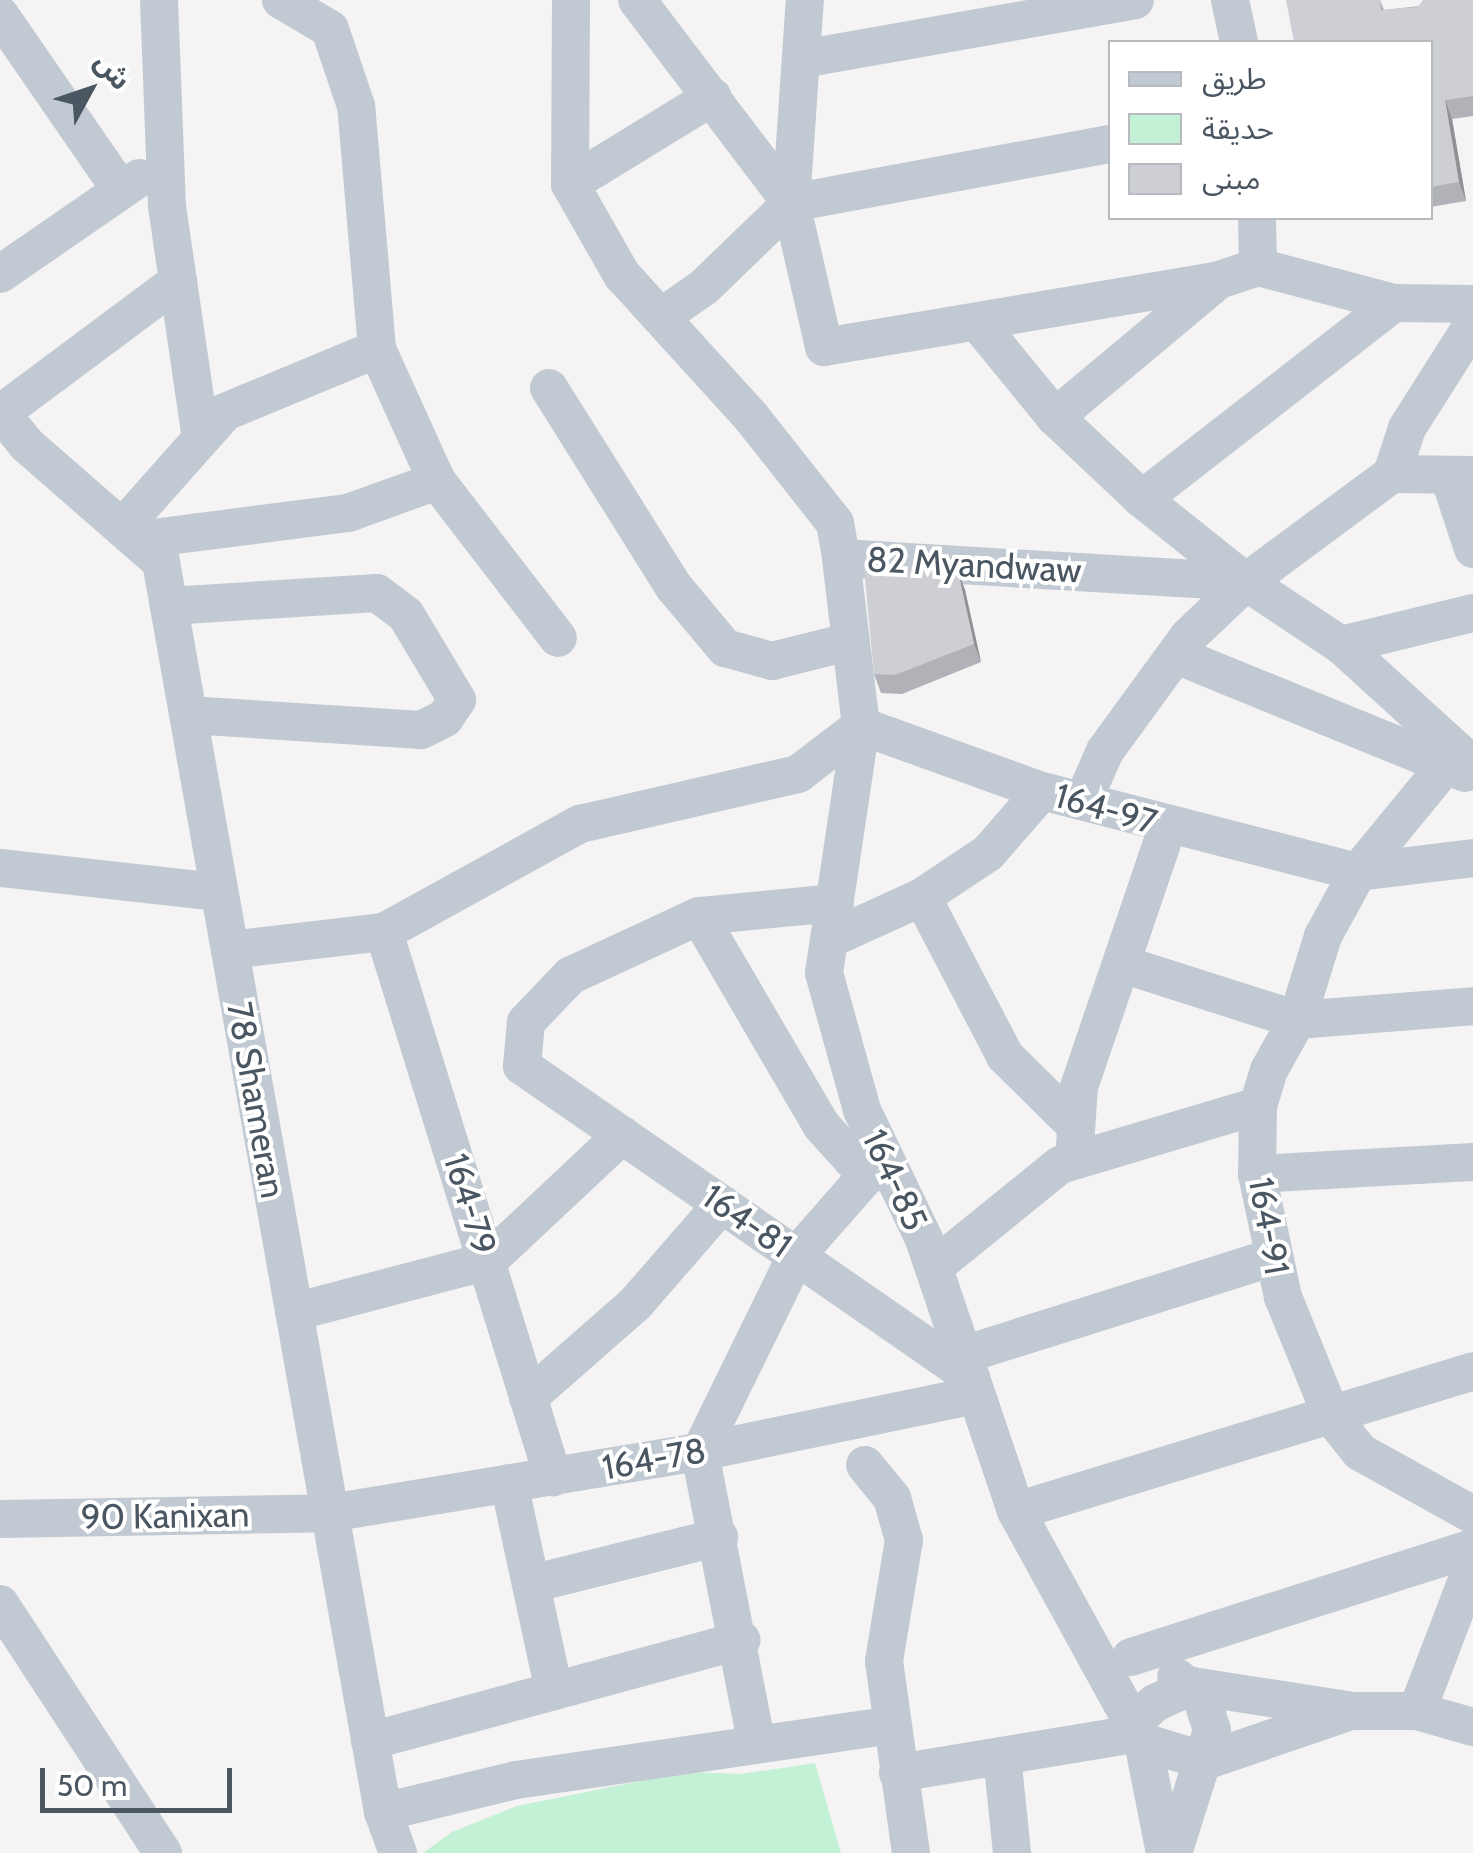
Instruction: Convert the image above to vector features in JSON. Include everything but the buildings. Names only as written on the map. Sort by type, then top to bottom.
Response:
[{"type":"street","points":[[159,0],[178,281],[201,438]]},
{"type":"street","points":[[281,0],[330,29],[356,106],[377,349],[437,481],[558,638]]},
{"type":"street","points":[[570,0],[570,184],[622,274],[835,523],[840,558]]},
{"type":"street","points":[[637,0],[791,202]]},
{"type":"street","points":[[805,0],[791,202],[824,347],[1216,281],[1258,267],[1394,303],[1473,304]]},
{"type":"street","points":[[802,58],[1131,0]]},
{"type":"street","points":[[1230,0],[1238,40]]},
{"type":"street","points":[[0,15],[120,189]]},
{"type":"street","points":[[570,184],[712,97]]},
{"type":"street","points":[[661,318],[704,288],[791,202],[1108,144]]},
{"type":"street","points":[[0,274],[120,189],[168,161]]},
{"type":"street","points":[[1257,220],[1258,267]]},
{"type":"street","points":[[1,413],[178,281]]},
{"type":"street","points":[[1055,418],[1216,281]]},
{"type":"street","points":[[1142,499],[1394,303]]},
{"type":"street","points":[[978,324],[1055,418],[1142,499],[1246,582],[1340,645],[1466,763]]},
{"type":"street","points":[[1084,800],[1105,751],[1176,655],[1246,582],[1392,474],[1407,428],[1473,324]]},
{"type":"street","points":[[130,534],[225,412],[377,349]]},
{"type":"street","points":[[549,388],[674,587],[725,648],[772,661],[848,642]]},
{"type":"street","name":"78 Shameran","points":[[1,413],[161,562],[383,1812],[398,1853]]},
{"type":"street","points":[[1392,474],[1461,476],[1473,548]]},
{"type":"street","points":[[130,534],[348,513],[437,481]]},
{"type":"street","name":"82 Myandwaw","points":[[861,726],[840,558],[1246,582]]},
{"type":"street","points":[[169,606],[377,594],[406,616],[456,700],[445,718],[421,730],[188,715]]},
{"type":"street","points":[[1340,645],[1473,613]]},
{"type":"street","points":[[1176,655],[1466,763]]},
{"type":"street","points":[[230,950],[384,932],[580,824],[798,774],[861,726]]},
{"type":"street","name":"164-97","points":[[861,726],[1042,791],[1358,872]]},
{"type":"street","name":"164-85","points":[[861,726],[824,973],[876,1166],[934,1267],[1016,1510],[1139,1732],[1165,1853]]},
{"type":"street","name":"164-91","points":[[1466,763],[1358,872],[1323,936],[1297,1020],[1269,1070],[1258,1106],[1257,1174],[1282,1297],[1332,1417],[1360,1452],[1473,1515]]},
{"type":"street","points":[[700,916],[832,921],[922,897],[988,853],[1042,791]]},
{"type":"street","points":[[1075,1143],[1079,1087],[1168,826]]},
{"type":"street","points":[[1358,872],[1473,858]]},
{"type":"street","points":[[0,868],[219,892]]},
{"type":"street","points":[[922,897],[1005,1056],[1075,1143]]},
{"type":"street","points":[[700,916],[821,1125],[876,1166],[796,1256],[700,1452],[741,1640],[756,1741]]},
{"type":"street","name":"164-81","points":[[700,916],[570,976],[526,1022],[522,1066],[970,1376]]},
{"type":"street","name":"164-79","points":[[384,932],[553,1476]]},
{"type":"street","points":[[1122,964],[1297,1020],[1473,1006]]},
{"type":"street","points":[[934,1267],[1075,1143],[1258,1106]]},
{"type":"street","points":[[294,1312],[488,1261],[622,1135]]},
{"type":"street","points":[[1257,1174],[1473,1162]]},
{"type":"street","points":[[528,1398],[636,1302],[722,1204]]},
{"type":"street","name":"164-78","points":[[330,1512],[700,1452],[970,1376],[1274,1258]]},
{"type":"street","points":[[1016,1510],[1473,1371]]},
{"type":"street","points":[[865,1465],[892,1498],[904,1540],[885,1630],[890,1726],[911,1853]]},
{"type":"street","points":[[509,1483],[554,1690]]},
{"type":"street","name":"90 Kanixan","points":[[0,1520],[330,1512]]},
{"type":"street","points":[[531,1584],[719,1537]]},
{"type":"street","points":[[1131,1657],[1473,1548]]},
{"type":"street","points":[[1417,1711],[1473,1564]]},
{"type":"street","points":[[0,1604],[162,1853]]},
{"type":"street","name":"164-85","points":[[1072,1614],[1131,1657],[1192,1686],[1353,1711]]},
{"type":"street","points":[[370,1741],[741,1640]]},
{"type":"street","points":[[1139,1732],[1155,1702],[1192,1686],[1211,1719],[1205,1762],[1173,1853]]},
{"type":"street","points":[[898,1773],[1139,1732],[1205,1762],[1353,1711],[1417,1711],[1473,1727]]},
{"type":"street","points":[[383,1812],[516,1780],[756,1741],[890,1726]]},
{"type":"street","points":[[1002,1756],[1012,1853]]},
{"type":"green space","points":[[815,1763],[841,1853],[423,1853],[452,1832],[517,1806],[685,1772],[741,1774]]}]
